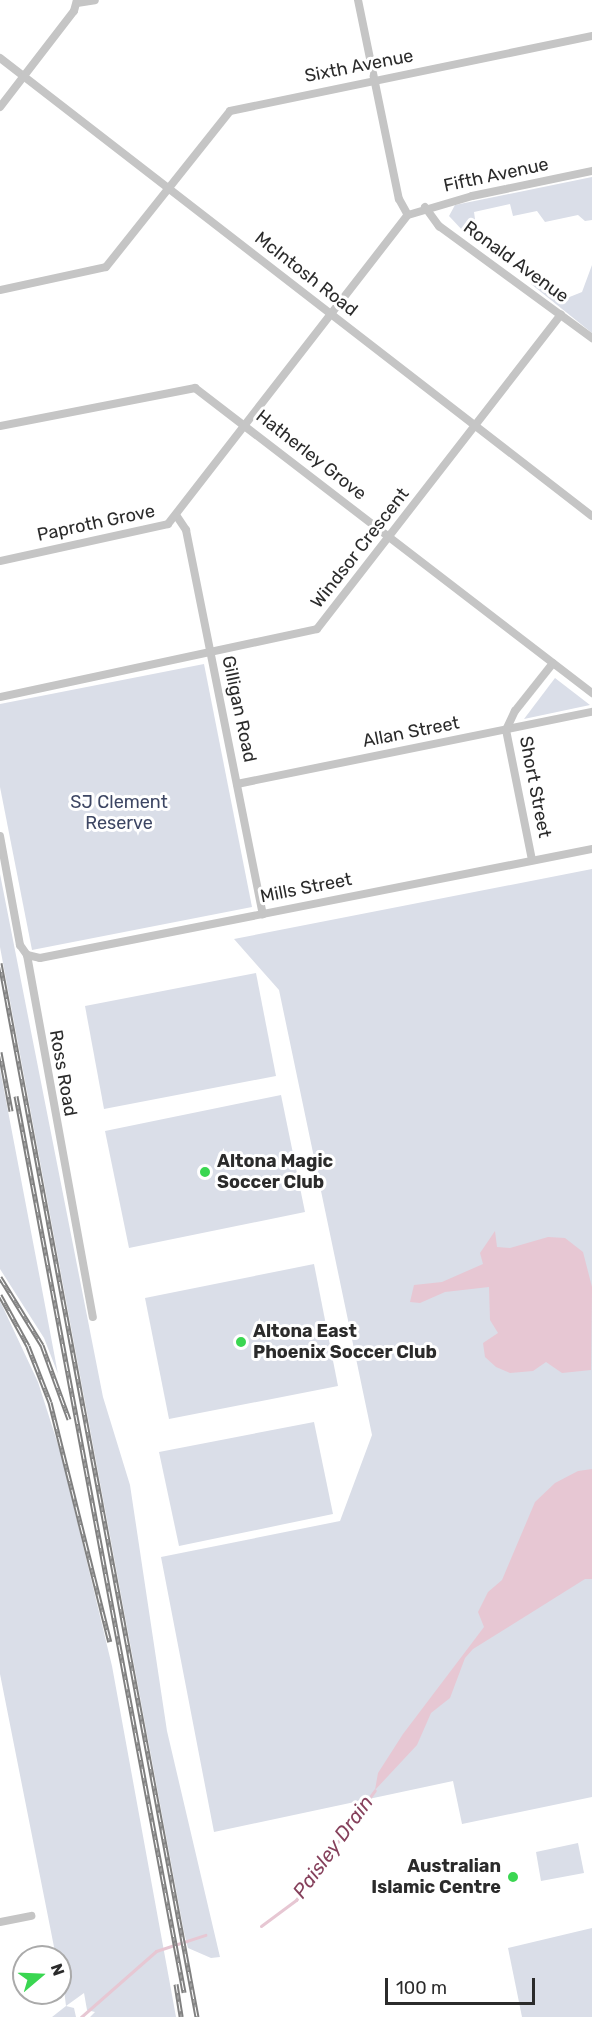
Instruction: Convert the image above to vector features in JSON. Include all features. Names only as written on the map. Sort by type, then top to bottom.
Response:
[{"type":"street","points":[[0,107],[77,2],[95,0]]},
{"type":"street","points":[[358,0],[399,199],[408,215]]},
{"type":"street","name":"Sixth Avenue","points":[[0,291],[106,267],[230,111],[592,36]]},
{"type":"street","name":"McIntosh Road","points":[[0,58],[592,516]]},
{"type":"street","name":"Fifth Avenue","points":[[408,215],[424,207],[592,171]]},
{"type":"street","name":"Ronald Avenue","points":[[424,207],[439,226],[592,338]]},
{"type":"street","name":"Paproth Grove","points":[[0,561],[162,528],[176,515],[408,215]]},
{"type":"street","name":"Windsor Crescent","points":[[0,696],[210,654],[317,629],[561,315]]},
{"type":"street","name":"Hatherley Grove","points":[[0,426],[189,388],[203,392],[592,693]]},
{"type":"street","name":"Gilligan Road","points":[[176,515],[186,530],[263,914]]},
{"type":"street","name":"Short Street","points":[[532,860],[506,730],[515,711],[553,663]]},
{"type":"street","name":"Allan Street","points":[[237,784],[592,712]]},
{"type":"street","name":"Ross Road","points":[[0,836],[20,945],[27,955],[93,1317]]},
{"type":"street","name":"Mills Street","points":[[27,955],[40,958],[592,849]]},
{"type":"street","points":[[0,1922],[31,1916]]},
{"type":"green space","points":[[592,177],[592,220],[585,221],[578,215],[545,222],[537,211],[513,216],[510,204],[474,212],[475,219],[464,232],[449,216],[455,205]]},
{"type":"green space","points":[[592,265],[592,333],[531,284],[536,274],[567,298],[582,292]]},
{"type":"green space","name":"SJ Clement Reserve","points":[[204,664],[252,907],[32,950],[0,787],[0,704]]},
{"type":"green space","points":[[555,678],[590,705],[524,719]]},
{"type":"green space","points":[[592,869],[592,1797],[462,1824],[453,1781],[214,1832],[161,1557],[340,1521],[372,1435],[279,990],[234,939]]},
{"type":"green space","points":[[0,874],[103,1397],[130,1485],[167,1731],[220,1957],[211,1958],[188,1948],[184,1932],[0,947]]},
{"type":"green space","points":[[256,973],[276,1076],[104,1109],[85,1006]]},
{"type":"green space","points":[[0,1069],[58,1374],[44,1338],[0,1269]]},
{"type":"green space","name":"Altona Magic Soccer Club","points":[[281,1095],[305,1212],[129,1248],[105,1131]]},
{"type":"green space","name":"Altona East Phoenix Soccer Club","points":[[314,1264],[338,1386],[169,1419],[145,1298]]},
{"type":"green space","points":[[0,1301],[38,1382],[61,1454],[112,1666],[176,2017],[90,2017],[95,2012],[87,2010],[84,1993],[72,2002],[72,1945],[54,1945],[0,1674]]},
{"type":"green space","points":[[314,1422],[333,1514],[179,1546],[159,1452]]},
{"type":"green space","points":[[578,1843],[584,1873],[541,1881],[536,1852]]},
{"type":"green space","points":[[592,1928],[592,2017],[522,2017],[508,1948]]},
{"type":"green space","points":[[66,2006],[74,2008],[76,2017],[52,2017]]},
{"type":"shaded area","points":[[495,1231],[497,1247],[510,1248],[548,1237],[565,1238],[583,1252],[592,1287],[591,1370],[562,1373],[546,1362],[533,1371],[510,1373],[496,1367],[485,1357],[483,1343],[498,1333],[490,1320],[489,1287],[445,1292],[420,1303],[410,1302],[414,1285],[442,1282],[483,1264],[480,1253]]},
{"type":"shaded area","points":[[592,1469],[592,1579],[585,1579],[473,1649],[465,1658],[450,1698],[431,1713],[417,1745],[375,1790],[378,1773],[403,1734],[484,1627],[478,1612],[488,1592],[502,1580],[535,1502],[555,1483],[578,1471]]},
{"type":"waterway","name":"Paisley Drain","points":[[261,1926],[296,1900],[375,1790]]},
{"type":"waterway","points":[[81,2017],[156,1951],[205,1935]]},
{"type":"railway","points":[[0,963],[197,2017]]},
{"type":"railway","points":[[0,1052],[11,1111]]},
{"type":"railway","points":[[16,1096],[184,1992]]},
{"type":"railway","points":[[0,1277],[42,1345],[69,1419]]},
{"type":"railway","points":[[0,1295],[28,1346],[50,1402],[110,1642]]},
{"type":"railway","points":[[176,1984],[181,2017]]},
{"type":"place","name":"Altona Magic Soccer Club","points":[[205,1172]]},
{"type":"place","name":"Altona East Phoenix Soccer Club","points":[[241,1342]]},
{"type":"place","name":"Australian Islamic Centre","points":[[513,1877]]}]
